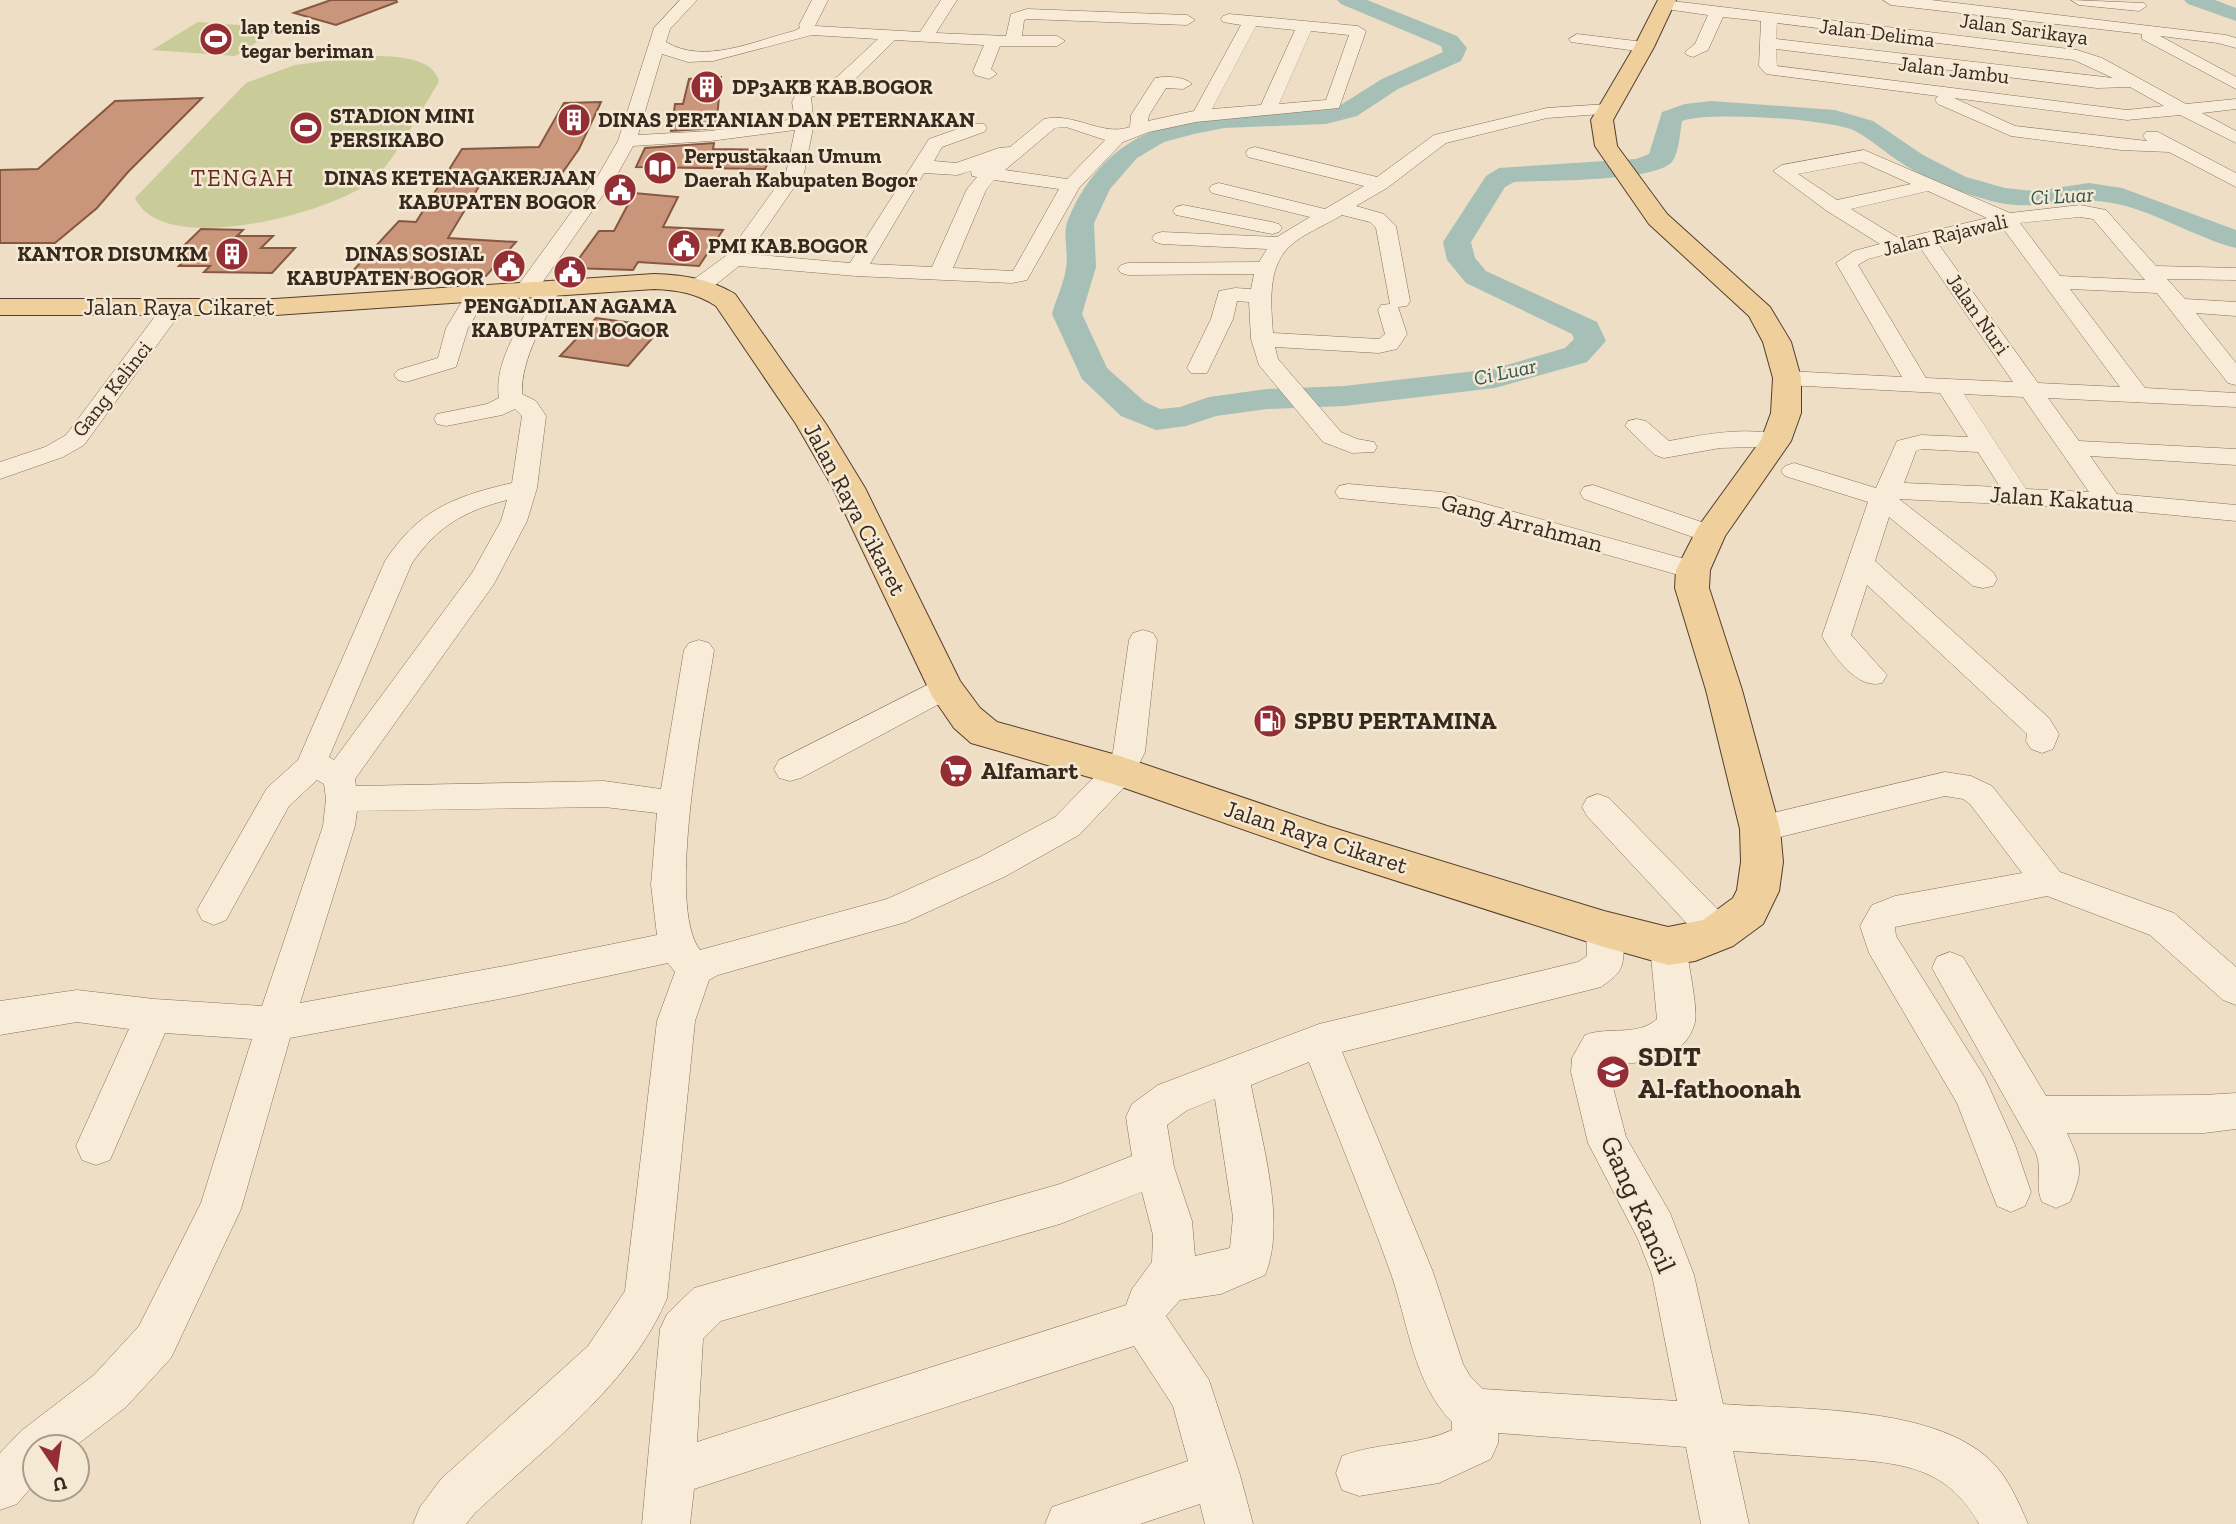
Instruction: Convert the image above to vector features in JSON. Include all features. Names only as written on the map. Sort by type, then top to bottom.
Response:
[{"type":"main road","points":[[1667,2],[1602,120],[1602,133],[1620,168],[1658,219],[1761,313],[1777,342],[1787,377],[1786,413],[1776,441],[1710,534],[1693,570],[1692,588],[1724,690],[1760,829],[1762,862],[1758,891],[1748,911],[1718,933],[1695,942],[1668,946]]},
{"type":"main road","name":"Jalan Raya Cikaret","points":[[0,307],[277,307],[636,284],[701,285],[726,300],[811,424],[849,488],[945,687],[967,718],[984,733],[1120,771],[1325,842],[1604,929],[1668,946]]},
{"type":"street","points":[[332,780],[484,577],[514,521],[524,488],[534,416],[528,406],[510,397],[508,388],[537,290],[628,141],[662,28],[689,0]]},
{"type":"street","points":[[809,30],[807,25],[820,0]]},
{"type":"street","points":[[925,37],[949,0]]},
{"type":"street","points":[[1891,0],[2220,38],[2236,43]]},
{"type":"street","points":[[2022,0],[2037,17],[2046,48]]},
{"type":"street","points":[[2077,0],[2139,6]]},
{"type":"street","name":"Jalan Sarikaya","points":[[1667,2],[1717,12],[1769,18],[1835,18]]},
{"type":"street","name":"Jalan Sarikaya","points":[[1667,2],[1835,18],[2046,48],[2086,58],[2141,81],[2200,113]]},
{"type":"street","points":[[1693,52],[1702,47],[1717,12]]},
{"type":"street","points":[[1013,41],[1017,17],[1020,15],[1186,20]]},
{"type":"street","points":[[659,45],[678,55],[747,51],[776,40],[797,38],[809,30],[1013,41],[1055,46],[1057,15]]},
{"type":"street","name":"Jalan Jambu","points":[[1769,18],[1767,66],[1772,70],[2127,115],[2200,113],[2236,104]]},
{"type":"street","points":[[734,259],[856,270],[1020,276],[1071,185],[1117,138],[1139,128],[1201,114],[1334,104],[1358,32],[1229,19]]},
{"type":"street","points":[[1201,114],[1251,21]]},
{"type":"street","points":[[1268,110],[1305,26]]},
{"type":"street","points":[[2135,28],[2236,84]]},
{"type":"street","points":[[701,285],[734,259],[796,173],[805,124],[800,102],[804,93],[843,81],[890,36]]},
{"type":"street","points":[[1577,39],[1644,47]]},
{"type":"street","points":[[989,74],[981,71],[993,41]]},
{"type":"street","name":"Jalan Delima","points":[[1766,43],[2097,83],[2141,81]]},
{"type":"street","points":[[1139,128],[1140,115],[1161,82],[1183,84]]},
{"type":"street","points":[[1920,89],[2005,130],[2121,145],[2171,147]]},
{"type":"street","points":[[1365,447],[1352,446],[1332,437],[1267,360],[1262,339],[1260,297],[1266,268],[1289,238],[1380,184],[1440,139],[1547,113],[1608,108]]},
{"type":"street","points":[[2200,113],[2236,127]]},
{"type":"street","points":[[2200,113],[2236,138]]},
{"type":"street","points":[[2127,115],[2123,119],[2236,181]]},
{"type":"street","points":[[628,141],[710,136],[855,117]]},
{"type":"street","points":[[940,273],[977,189],[989,174],[1055,121],[1067,122],[1117,138]]},
{"type":"street","points":[[922,166],[935,143],[978,128]]},
{"type":"street","points":[[957,169],[1027,145]]},
{"type":"street","points":[[1255,153],[1380,184]]},
{"type":"street","points":[[1898,246],[1782,171],[1864,156],[2007,219],[2138,395]]},
{"type":"street","points":[[856,270],[916,169],[922,166],[1071,185]]},
{"type":"street","points":[[1834,207],[1930,185]]},
{"type":"street","points":[[1219,189],[1377,218],[1386,226],[1396,334],[1389,344],[1380,346],[1262,339]]},
{"type":"street","name":"Jalan Rajawali","points":[[1918,384],[1846,263],[1853,257],[2007,219],[2082,209],[2099,214],[2179,305],[2207,359],[2233,392]]},
{"type":"street","points":[[1183,211],[1289,238]]},
{"type":"street","points":[[1162,238],[1289,238]]},
{"type":"street","name":"Jalan Nuri","points":[[1925,240],[2109,501]]},
{"type":"street","points":[[1128,270],[1266,268]]},
{"type":"street","points":[[2055,282],[2156,280],[2236,274]]},
{"type":"street","points":[[1199,368],[1222,319],[1227,296],[1235,294],[1260,297]]},
{"type":"street","points":[[406,375],[448,362],[457,328],[477,295]]},
{"type":"street","points":[[2179,305],[2236,309]]},
{"type":"street","name":"Gang Kelinci","points":[[0,471],[54,452],[75,440],[173,308]]},
{"type":"street","points":[[2207,359],[2236,350]]},
{"type":"street","points":[[1787,377],[2138,395],[2233,392]]},
{"type":"street","points":[[1947,385],[2018,496]]},
{"type":"street","points":[[446,419],[495,410],[514,400]]},
{"type":"street","points":[[1637,426],[1664,450],[1720,439],[1755,438],[1776,441]]},
{"type":"street","points":[[1872,675],[1836,636],[1885,494],[1906,446],[1921,442],[1983,444]]},
{"type":"street","points":[[2072,448],[2236,457]]},
{"type":"street","points":[[1794,471],[1885,494],[1983,579]]},
{"type":"street","points":[[55,1433],[110,1391],[155,1342],[220,1209],[306,921],[339,826],[332,780],[313,757],[399,561],[419,534],[446,514],[476,500],[524,488]]},
{"type":"street","name":"Gang Arrahman","points":[[1348,492],[1442,500],[1693,570]]},
{"type":"street","points":[[1592,493],[1710,534]]},
{"type":"street","name":"Jalan Kakatua","points":[[1885,494],[2018,496],[2236,513]]},
{"type":"street","points":[[1862,565],[2038,726],[2044,734],[2042,741]]},
{"type":"street","points":[[0,1018],[77,1006],[155,1016],[276,1024],[510,981],[685,958],[709,962],[894,912],[992,867],[1067,826],[1120,771],[1132,738],[1143,640]]},
{"type":"street","points":[[437,1524],[458,1496],[604,1362],[646,1298],[685,958],[668,885],[670,837],[699,650]]},
{"type":"street","points":[[790,769],[945,687]]},
{"type":"street","points":[[214,910],[278,797],[332,780],[604,794],[675,803]]},
{"type":"street","points":[[1760,829],[1945,784],[1959,785],[1971,788],[1981,795],[2048,882]]},
{"type":"street","points":[[1598,807],[1718,933]]},
{"type":"street","points":[[2011,1192],[1995,1144],[1971,1091],[1881,942],[1876,931],[1877,923],[1883,914],[2048,882],[2162,923],[2233,981]]},
{"type":"street","points":[[1229,1524],[1193,1396],[1143,1321],[1145,1304],[1168,1279],[1175,1237],[1154,1167],[1146,1116],[1172,1098],[1319,1041],[1588,975],[1605,963],[1604,929]]},
{"type":"street","name":"Gang Kancil","points":[[1668,946],[1677,1020],[1672,1031],[1666,1039],[1651,1044],[1598,1047],[1591,1058],[1590,1072],[1608,1143],[1655,1227],[1673,1275],[1725,1524]]},
{"type":"street","points":[[1950,968],[2038,1115],[2062,1166],[2056,1188]]},
{"type":"street","points":[[96,1146],[155,1016]]},
{"type":"street","points":[[1319,1041],[1412,1272],[1444,1374],[1454,1392],[1475,1412],[1475,1443],[1439,1460],[1359,1474]]},
{"type":"street","points":[[1168,1279],[1199,1278],[1236,1270],[1250,1260],[1254,1217],[1230,1076]]},
{"type":"street","points":[[2038,1115],[2204,1114],[2236,1111]]},
{"type":"street","points":[[666,1524],[682,1329],[709,1303],[1060,1204],[1154,1167]]},
{"type":"street","points":[[672,1473],[1143,1321]]},
{"type":"street","points":[[1475,1412],[1496,1410],[1896,1440],[1936,1451],[1976,1476],[1997,1507],[2004,1524]]},
{"type":"street","points":[[0,1487],[21,1464]]},
{"type":"street","points":[[1069,1524],[1217,1475]]},
{"type":"green space","name":"lap tenis tegar beriman","points":[[198,22],[279,28],[235,56],[152,50]]},
{"type":"green space","name":"STADION MINI PERSIKABO","points":[[366,56],[397,57],[419,62],[435,73],[439,82],[390,161],[373,180],[352,193],[287,216],[212,228],[178,226],[151,216],[135,198],[246,83],[295,65]]},
{"type":"building","points":[[331,0],[397,2],[336,25],[294,13]]},
{"type":"building","points":[[721,77],[716,128],[671,131],[675,104],[683,104],[689,79]]},
{"type":"building","points":[[202,98],[128,172],[97,208],[55,243],[0,243],[0,170],[38,169],[115,101]]},
{"type":"building","points":[[601,102],[579,149],[558,179],[484,178],[448,238],[516,242],[486,276],[418,272],[412,278],[348,276],[399,221],[416,222],[462,149],[539,147],[564,103]]},
{"type":"building","points":[[714,143],[713,149],[774,150],[765,169],[636,167],[645,148]]},
{"type":"building","points":[[634,193],[678,197],[663,227],[723,230],[699,266],[638,262],[633,270],[572,268],[599,231],[614,231]]},
{"type":"building","name":"KANTOR DISUMKM","points":[[201,229],[243,230],[237,236],[273,236],[261,248],[295,248],[272,273],[204,272],[210,266],[179,266],[184,261],[168,261]]},
{"type":"building","points":[[596,318],[662,327],[628,366],[560,356]]},
{"type":"waterway","name":"Ci Luar","points":[[1348,0],[1449,41],[1456,48],[1453,56],[1390,84],[1348,111],[1326,117],[1224,121],[1155,137],[1128,153],[1098,186],[1080,223],[1081,267],[1067,314],[1093,372],[1133,409],[1156,420],[1186,416],[1209,407],[1267,399],[1344,396],[1495,378],[1576,355],[1590,341],[1586,329],[1476,277],[1461,260],[1457,242],[1495,182],[1508,174],[1640,167],[1661,158],[1671,117],[1685,111],[1711,108],[1835,117],[1864,126],[1914,160],[1957,183],[2004,196],[2035,199],[2089,191],[2122,196],[2236,240]]},
{"type":"waterway","points":[[2195,0],[2236,15]]},
{"type":"place","name":"lap tenis tegar beriman","points":[[216,39]]},
{"type":"place","name":"DP3AKB KAB.BOGOR","points":[[707,87]]},
{"type":"place","name":"DINAS PERTANIAN DAN PETERNAKAN","points":[[574,120]]},
{"type":"place","name":"STADION MINI PERSIKABO","points":[[306,128]]},
{"type":"place","name":"Perpustakaan Umum Daerah Kabupaten Bogor","points":[[660,168]]},
{"type":"place","name":"DINAS KETENAGAKERJAAN KABUPATEN BOGOR","points":[[620,190]]},
{"type":"place","name":"PMI KAB.BOGOR","points":[[684,246]]},
{"type":"place","name":"KANTOR DISUMKM","points":[[232,254]]},
{"type":"place","name":"DINAS SOSIAL KABUPATEN BOGOR","points":[[509,266]]},
{"type":"place","name":"PENGADILAN AGAMA KABUPATEN BOGOR","points":[[570,272]]},
{"type":"place","name":"SPBU PERTAMINA","points":[[1270,721]]},
{"type":"place","name":"Alfamart","points":[[956,771]]},
{"type":"place","name":"SDIT Al-fathoonah","points":[[1613,1072]]},
{"type":"district","name":"TENGAH","points":[[243,178]]}]
